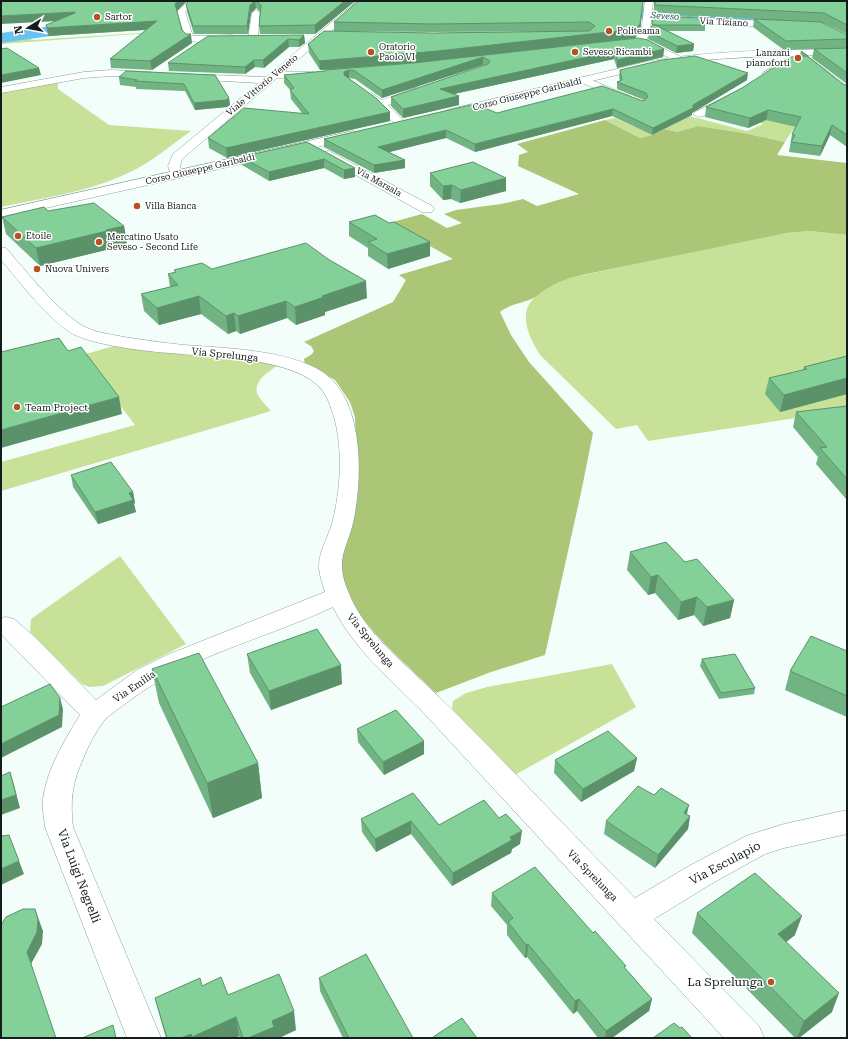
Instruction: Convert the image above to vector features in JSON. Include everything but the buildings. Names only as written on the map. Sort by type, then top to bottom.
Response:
[{"type":"main road","name":"Corso Giuseppe Garibaldi","points":[[440,115],[650,64],[678,59],[743,55],[847,52]]},
{"type":"main road","points":[[386,127],[405,123]]},
{"type":"main road","name":"Corso Giuseppe Garibaldi","points":[[1,214],[363,132]]},
{"type":"street","points":[[193,1],[182,9],[181,17],[190,38],[249,38],[256,13]]},
{"type":"street","points":[[601,46],[641,40],[645,34],[648,1]]},
{"type":"street","name":"Viale Vittorio Veneto","points":[[176,175],[173,168],[177,157],[356,6]]},
{"type":"street","name":"Via Tiziano","points":[[646,15],[791,25]]},
{"type":"street","points":[[304,38],[338,35]]},
{"type":"street","points":[[595,36],[641,40],[678,59]]},
{"type":"street","points":[[195,47],[206,39]]},
{"type":"street","points":[[758,78],[799,54],[847,91]]},
{"type":"street","points":[[1,90],[70,77],[97,74],[158,74]]},
{"type":"street","points":[[176,76],[271,77],[322,75]]},
{"type":"street","points":[[1,80],[14,87]]},
{"type":"street","points":[[584,80],[638,102]]},
{"type":"street","points":[[381,104],[430,86]]},
{"type":"street","points":[[362,90],[405,123]]},
{"type":"street","points":[[698,114],[736,94]]},
{"type":"street","name":"Via Marsala","points":[[310,145],[427,209]]},
{"type":"street","name":"Via Sprelunga","points":[[1,251],[62,316],[75,328],[87,334],[140,345],[276,360],[313,372],[325,381],[334,392],[344,418],[348,460],[348,491],[343,521],[331,559],[330,573],[337,596],[350,617],[384,658],[436,709],[747,1038]]},
{"type":"street","name":"Via Emilia","points":[[95,714],[120,693],[154,672],[181,658],[314,607],[337,596]]},
{"type":"street","points":[[6,625],[17,634],[77,698],[95,714]]},
{"type":"street","name":"Via Luigi Negrelli","points":[[95,714],[79,738],[66,767],[57,801],[59,827],[144,1038]]},
{"type":"street","name":"Via Esculapio","points":[[632,916],[706,872],[756,845],[784,836],[847,822]]},
{"type":"green space","points":[[178,31],[1,44],[1,40],[28,35],[32,40]]},
{"type":"green space","points":[[58,82],[58,89],[109,125],[191,131],[161,154],[136,169],[113,180],[66,194],[1,207],[1,93]]},
{"type":"green space","points":[[799,105],[812,121],[792,131],[785,142],[744,133],[698,126],[677,132],[665,129],[689,116],[747,131],[763,124],[758,122]]},
{"type":"green space","points":[[615,118],[652,135],[640,138],[605,120]]},
{"type":"green space","points":[[605,120],[640,138],[652,135],[665,129],[677,132],[698,126],[744,133],[785,142],[777,155],[847,163],[847,235],[810,231],[786,233],[582,275],[557,283],[535,297],[500,312],[511,335],[529,362],[593,433],[545,655],[491,672],[436,693],[400,659],[366,623],[343,586],[340,576],[356,443],[355,417],[350,402],[335,380],[305,364],[304,359],[314,351],[311,346],[304,342],[393,302],[406,280],[399,275],[453,259],[389,223],[422,214],[447,228],[462,223],[444,214],[456,210],[501,204],[523,199],[537,206],[579,194],[518,166],[519,155],[528,152],[517,144]]},
{"type":"green space","points":[[810,231],[847,235],[847,410],[648,441],[637,425],[616,429],[540,355],[527,329],[527,308],[532,300],[540,292],[565,279],[761,237]]},
{"type":"green space","points":[[114,346],[279,364],[264,376],[257,388],[257,393],[261,400],[271,411],[1,491],[1,462],[135,425],[82,355]]},
{"type":"green space","points":[[120,556],[186,644],[103,686],[89,687],[82,684],[30,632],[31,619]]},
{"type":"green space","points":[[612,664],[636,707],[515,775],[452,709],[453,701],[466,693],[487,687]]},
{"type":"waterway","name":"Seveso","points":[[587,11],[749,20],[847,18]]},
{"type":"waterway","name":"Seveso","points":[[1,38],[102,24]]},
{"type":"place","name":"Sartor","points":[[97,17]]},
{"type":"place","name":"Politeama","points":[[609,31]]},
{"type":"place","name":"Oratorio Paolo VI","points":[[371,52]]},
{"type":"place","name":"Seveso Ricambi","points":[[575,52]]},
{"type":"place","name":"Lanzani pianoforti","points":[[798,58]]},
{"type":"place","name":"Villa Bianca","points":[[137,206]]},
{"type":"place","name":"Etoile","points":[[18,236]]},
{"type":"place","name":"Mercatino Usato Seveso - Second Life","points":[[99,242]]},
{"type":"place","name":"Nuova Univers","points":[[37,269]]},
{"type":"place","name":"Team Project","points":[[17,407]]},
{"type":"place","name":"La Sprelunga","points":[[771,982]]}]
